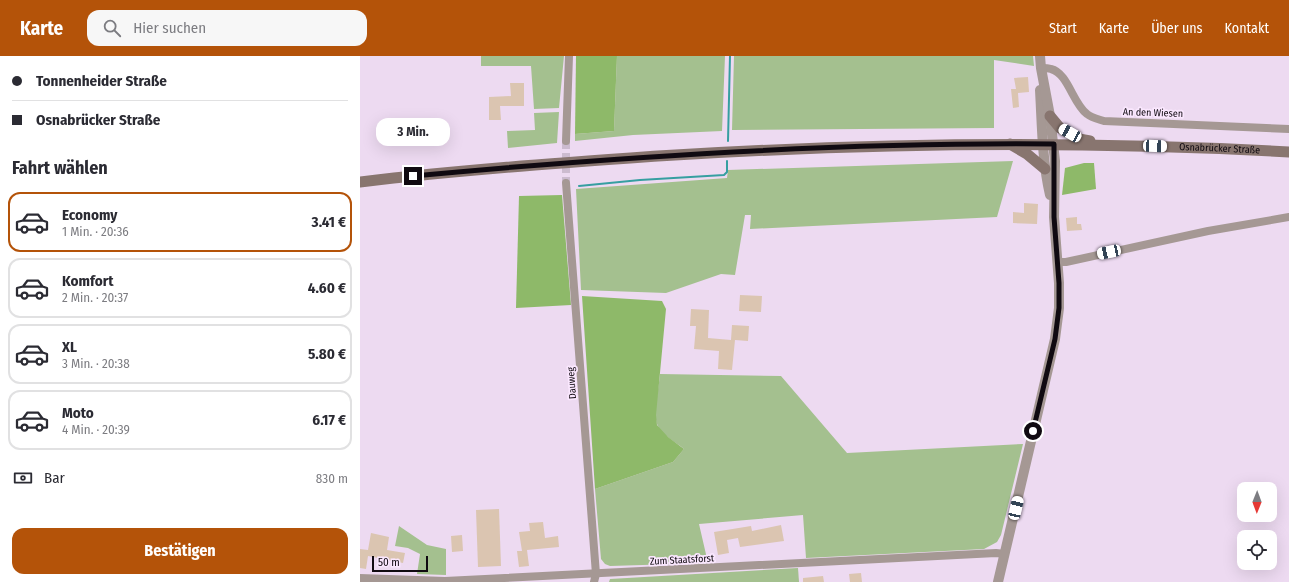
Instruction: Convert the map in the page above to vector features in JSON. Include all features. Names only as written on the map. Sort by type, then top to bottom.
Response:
[{"type":"main road","points":[[1050,116],[1060,128],[1080,138],[1102,145]]},
{"type":"main road","points":[[1009,144],[1027,154],[1045,169]]},
{"type":"main road","name":"Osnabrücker Straße","points":[[360,182],[556,163],[766,150],[1054,144],[1289,152]]},
{"type":"street","points":[[566,141],[569,56]]},
{"type":"street","points":[[998,582],[1055,339],[1059,308],[1058,262],[1054,217],[1054,144],[1040,56]]},
{"type":"street","points":[[1041,68],[1040,85],[1042,144],[1054,217]]},
{"type":"street","name":"An den Wiesen","points":[[1041,68],[1051,69],[1058,72],[1086,114],[1104,121],[1289,129]]},
{"type":"street","name":"Dauweg","points":[[566,183],[595,578]]},
{"type":"street","points":[[1058,262],[1066,262],[1208,231],[1289,217]]},
{"type":"street","name":"Zum Staatsforst","points":[[360,578],[445,581],[595,578],[996,553],[1005,554]]},
{"type":"green space","points":[[481,56],[564,56],[559,108],[534,109],[531,66],[481,66]]},
{"type":"green space","points":[[576,56],[617,56],[614,131],[575,134]]},
{"type":"green space","points":[[617,56],[725,56],[722,131],[633,135],[575,141],[575,134],[614,131]]},
{"type":"green space","points":[[734,56],[1033,56],[1034,66],[994,60],[994,128],[732,130]]},
{"type":"green space","points":[[559,112],[557,143],[508,148],[507,131],[535,130],[534,113]]},
{"type":"green space","points":[[1013,161],[997,217],[750,229],[751,215],[745,215],[735,275],[721,274],[666,293],[581,290],[576,189],[727,178],[728,170]]},
{"type":"green space","points":[[1084,163],[1094,163],[1096,189],[1062,195],[1065,168]]},
{"type":"green space","points":[[562,195],[571,305],[516,308],[519,196]]},
{"type":"green space","points":[[582,296],[662,301],[666,309],[656,415],[657,425],[668,437],[684,449],[673,462],[595,489]]},
{"type":"green space","points":[[660,374],[781,376],[847,453],[1023,444],[1001,535],[997,542],[984,549],[806,558],[803,515],[699,524],[708,563],[610,566],[605,564],[601,559],[595,489],[673,462],[684,449],[665,435],[657,424],[656,406]]},
{"type":"green space","points":[[399,526],[427,545],[446,549],[446,575],[417,574],[420,554],[408,548],[395,546]]},
{"type":"green space","points":[[798,568],[799,582],[609,582],[610,579]]},
{"type":"building","points":[[1028,77],[1029,92],[1018,93],[1019,107],[1013,108],[1011,89],[1016,89],[1014,78]]},
{"type":"building","points":[[510,83],[524,83],[524,106],[500,106],[501,120],[489,120],[489,97],[511,96]]},
{"type":"building","points":[[1024,203],[1038,204],[1037,224],[1013,223],[1013,212],[1024,213]]},
{"type":"building","points":[[1077,217],[1077,224],[1081,224],[1082,230],[1067,231],[1066,218]]},
{"type":"building","points":[[740,295],[762,296],[761,312],[739,311]]},
{"type":"building","points":[[691,309],[709,310],[708,338],[731,340],[732,325],[749,326],[748,341],[735,340],[732,370],[718,369],[719,351],[694,349],[696,326],[690,326]]},
{"type":"building","points":[[499,509],[501,566],[478,567],[476,510]]},
{"type":"building","points":[[543,522],[545,538],[558,536],[559,547],[527,550],[529,566],[519,567],[517,551],[522,551],[519,532],[530,531],[529,523]]},
{"type":"building","points":[[781,525],[784,541],[740,547],[738,538],[727,540],[729,553],[718,555],[714,532],[751,526],[752,531]]},
{"type":"building","points":[[371,533],[389,537],[387,550],[405,553],[403,563],[368,556],[366,569],[360,568],[360,549],[368,550]]},
{"type":"building","points":[[462,535],[463,551],[452,552],[451,536]]},
{"type":"building","points":[[861,573],[862,582],[850,582],[849,574]]},
{"type":"building","points":[[823,576],[824,582],[803,582],[803,578]]},
{"type":"waterway","points":[[728,141],[730,56]]},
{"type":"waterway","points":[[579,186],[640,180],[724,175],[727,172],[727,161]]},
{"type":"tunnel","points":[[566,141],[566,183]]},
{"type":"route","points":[[413,176],[556,163],[766,150],[847,147],[1054,144],[1054,217],[1058,262],[1059,308],[1055,339],[1033,431]]}]
